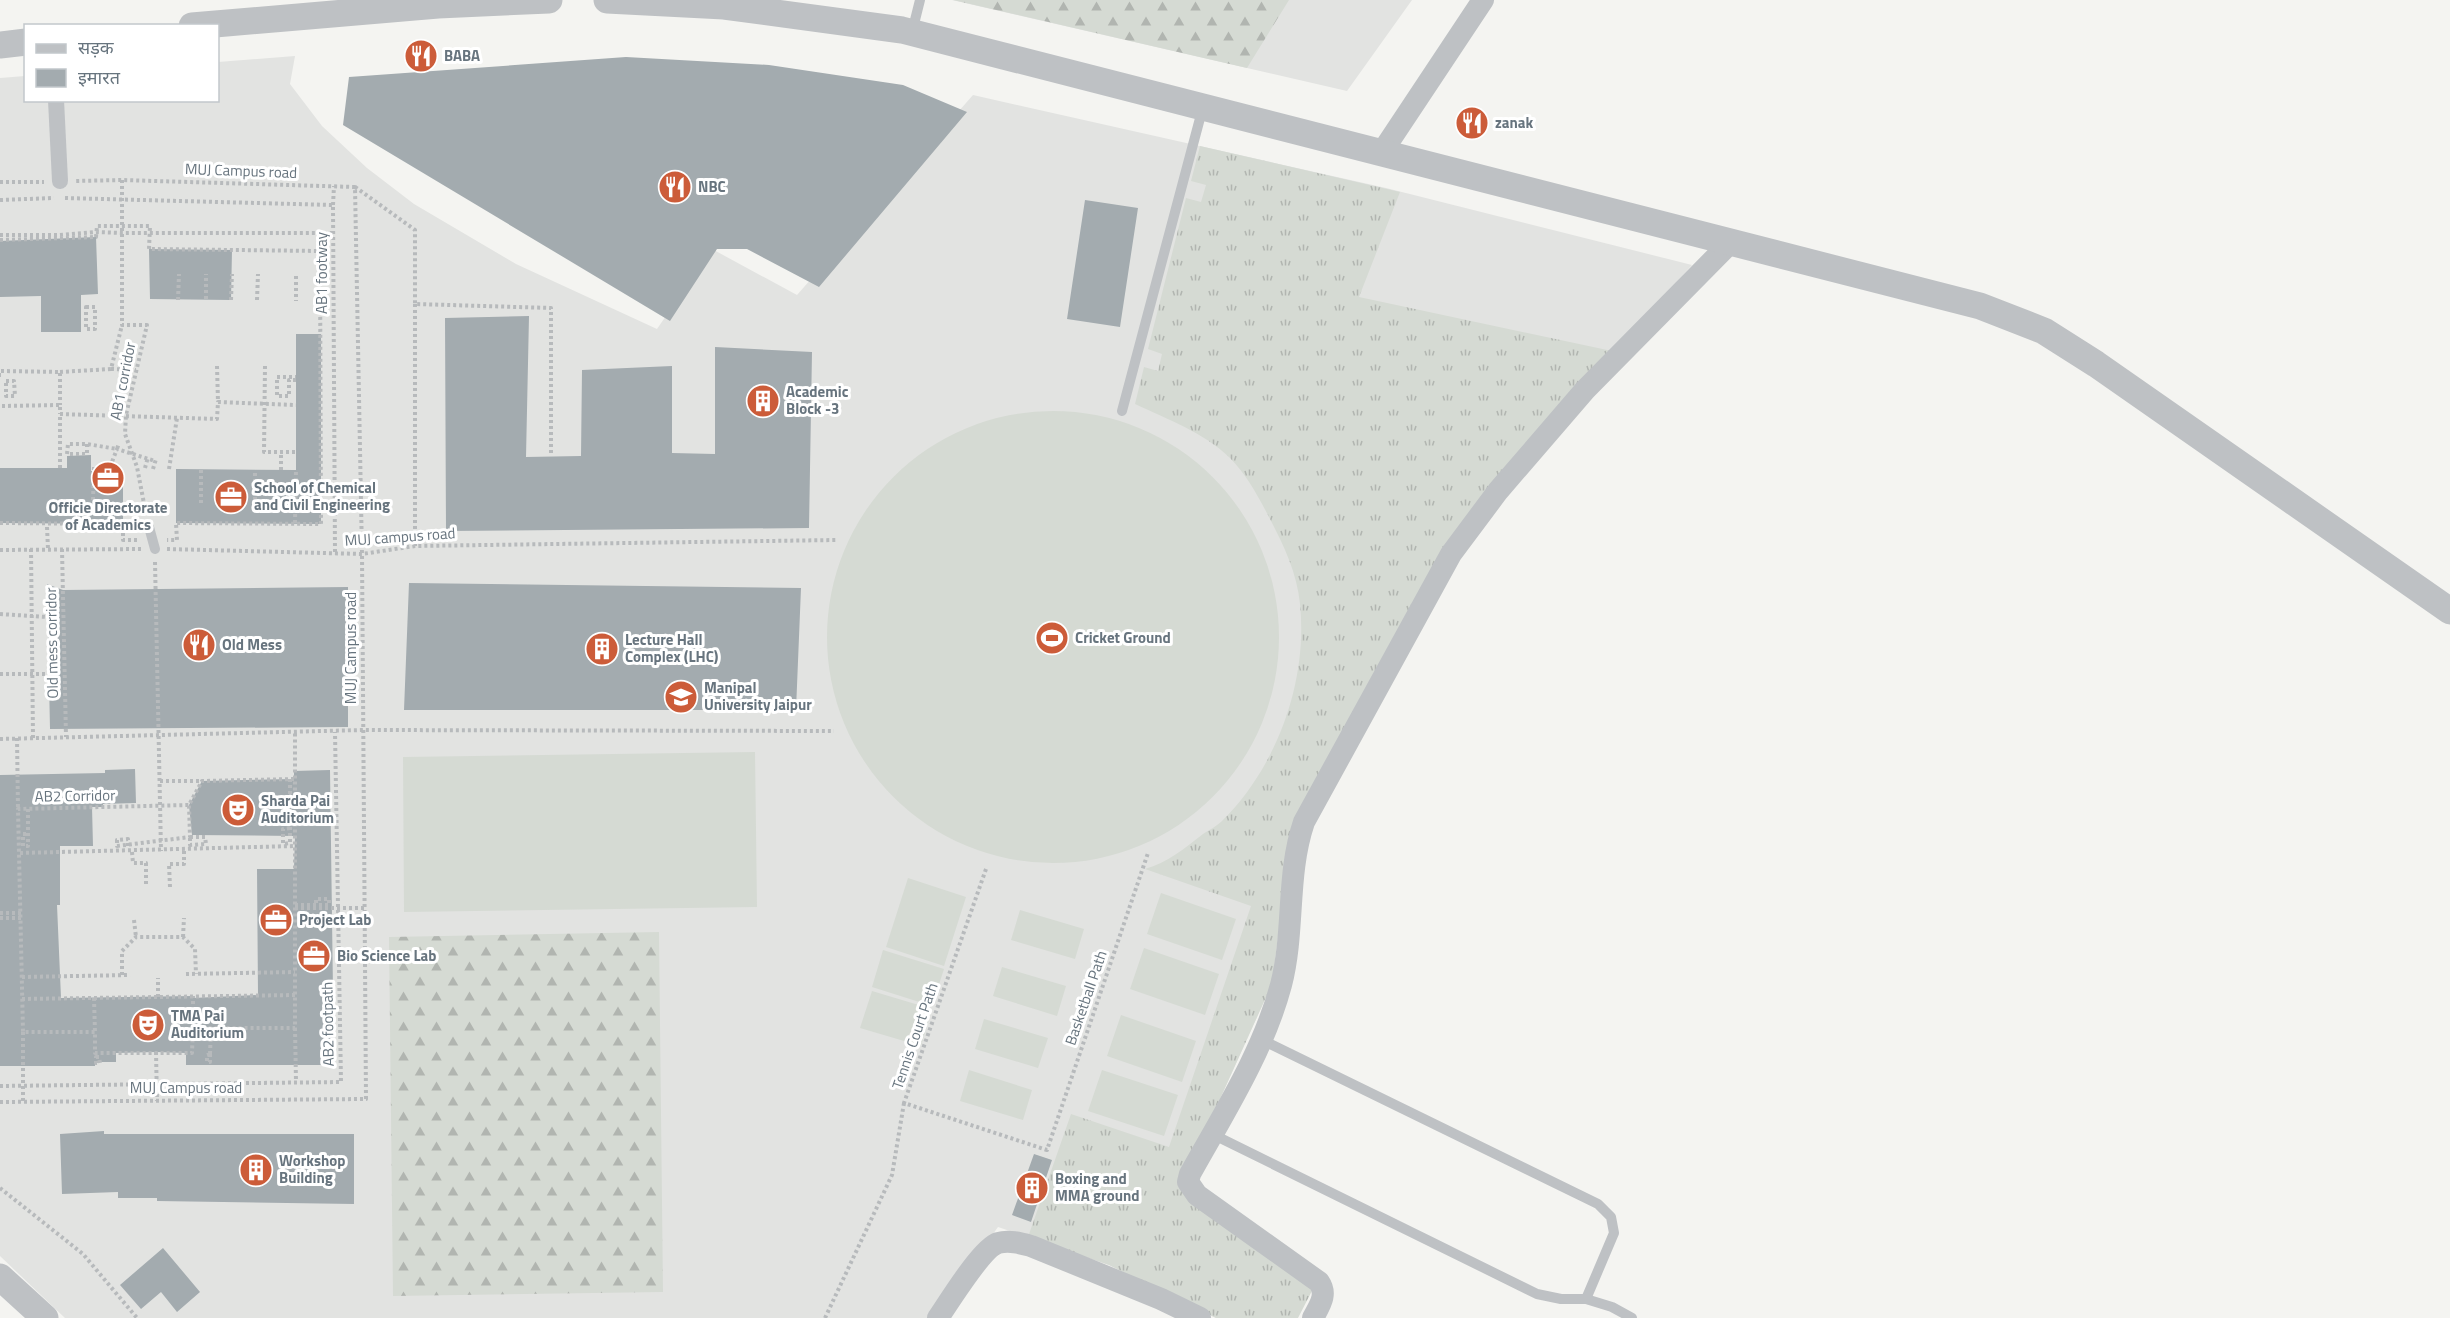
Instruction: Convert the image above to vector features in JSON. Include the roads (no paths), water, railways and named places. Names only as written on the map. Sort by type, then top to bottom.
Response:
[{"type":"street","points":[[215,24],[438,5],[549,0]]},
{"type":"street","points":[[607,0],[724,6],[821,17],[912,32],[1980,306],[2044,331],[2096,364],[2450,611]]},
{"type":"street","points":[[1382,152],[1483,0]]},
{"type":"street","points":[[0,45],[24,42]]},
{"type":"street","points":[[56,102],[60,181]]},
{"type":"street","points":[[1312,1318],[1323,1298],[1324,1288],[1319,1282],[1191,1189],[1188,1182],[1190,1174],[1262,1040],[1281,983],[1287,949],[1292,871],[1304,822],[1451,554],[1498,491],[1585,390],[1731,242]]},
{"type":"street","points":[[938,1318],[981,1257],[995,1244],[1011,1242],[1031,1246],[1161,1299],[1200,1318]]},
{"type":"street","points":[[0,1277],[45,1318]]},
{"type":"lane","points":[[912,32],[920,0]]},
{"type":"lane","points":[[1122,411],[1203,107]]},
{"type":"lane","points":[[148,527],[153,545]]},
{"type":"lane","points":[[1262,1040],[1598,1204],[1611,1217],[1614,1233],[1586,1299]]},
{"type":"lane","points":[[1212,1134],[1537,1294],[1561,1299],[1586,1299],[1612,1307],[1632,1318]]},
{"type":"place","name":"BABA","points":[[421,56]]},
{"type":"place","name":"zanak","points":[[1472,123]]},
{"type":"place","name":"NBC","points":[[675,187]]},
{"type":"place","name":"Academic Block -3","points":[[763,401]]},
{"type":"place","name":"Officie Directorate of Academics","points":[[108,478]]},
{"type":"place","name":"School of Chemical and Civil Engineering","points":[[231,497]]},
{"type":"place","name":"Cricket Ground","points":[[1052,638]]},
{"type":"place","name":"Old Mess","points":[[199,645]]},
{"type":"place","name":"Lecture Hall Complex (LHC)","points":[[602,649]]},
{"type":"place","name":"Manipal University Jaipur","points":[[681,697]]},
{"type":"place","name":"Sharda Pai Auditorium","points":[[238,810]]},
{"type":"place","name":"Project Lab","points":[[276,920]]},
{"type":"place","name":"Bio Science Lab","points":[[314,956]]},
{"type":"place","name":"TMA Pai Auditorium","points":[[148,1025]]},
{"type":"place","name":"Workshop Building","points":[[256,1170]]},
{"type":"place","name":"Boxing and MMA ground","points":[[1032,1188]]}]
